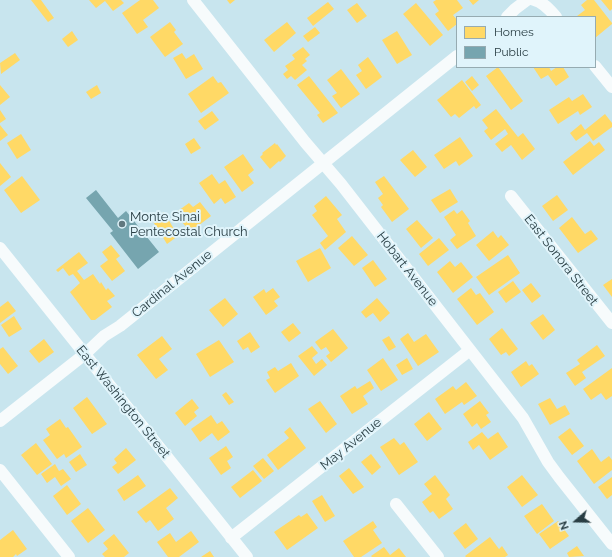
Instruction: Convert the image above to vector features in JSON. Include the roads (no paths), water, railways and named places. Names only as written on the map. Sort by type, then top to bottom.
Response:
[{"type":"street","name":"Hobart Avenue","points":[[193,0],[305,142],[341,184],[470,350],[522,418],[548,462],[612,544]]},
{"type":"street","points":[[508,16],[514,9],[527,0]]},
{"type":"street","points":[[534,0],[539,1],[551,10],[555,16]]},
{"type":"street","name":"Cardinal Avenue","points":[[0,421],[85,354],[104,336],[120,326],[456,57]]},
{"type":"street","points":[[596,67],[612,87]]},
{"type":"street","name":"East Sonora Street","points":[[511,196],[612,324]]},
{"type":"street","name":"East Washington Street","points":[[0,248],[247,557]]},
{"type":"street","name":"May Avenue","points":[[231,538],[470,350]]},
{"type":"street","points":[[0,470],[69,557]]},
{"type":"street","points":[[396,504],[438,557]]},
{"type":"place","name":"Monte Sinai Pentecostal Church","points":[[122,224]]}]
